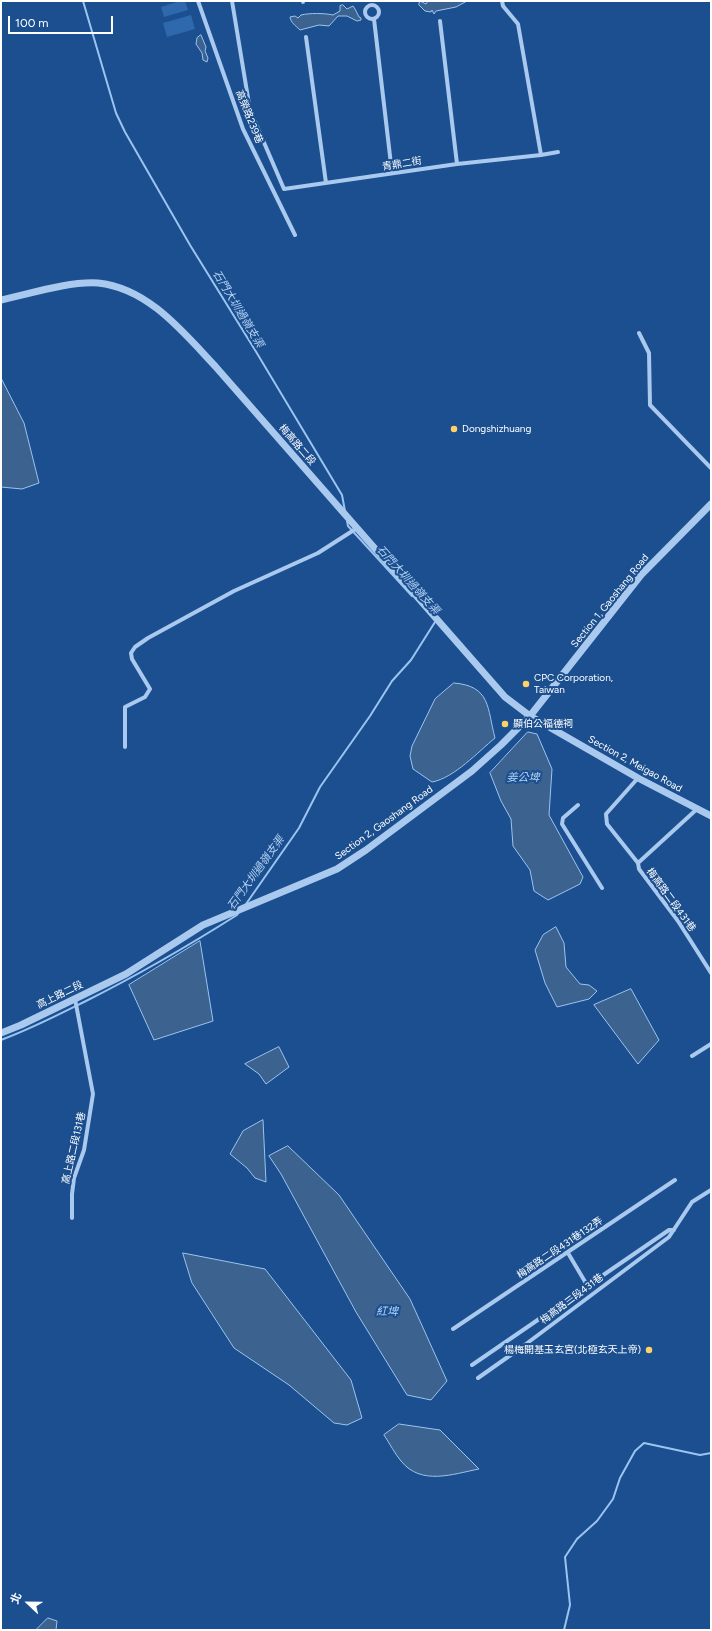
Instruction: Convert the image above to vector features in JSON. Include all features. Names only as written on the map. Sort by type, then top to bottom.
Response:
[{"type":"street","name":"高榮路239巷","points":[[198,1],[242,129],[295,234]]},
{"type":"street","name":"青鼎二街","points":[[232,1],[236,35],[250,110],[284,190],[392,173],[558,152]]},
{"type":"street","points":[[371,3],[379,10],[378,16],[374,19],[369,18],[366,13],[371,3]]},
{"type":"street","points":[[502,3],[518,24],[541,155]]},
{"type":"street","points":[[374,19],[392,173]]},
{"type":"street","points":[[440,21],[457,164]]},
{"type":"street","points":[[306,37],[326,183]]},
{"type":"street","name":"梅高路二段","points":[[1,300],[76,284],[98,283],[119,288],[137,296],[172,321],[215,366],[505,697],[530,716]]},
{"type":"street","points":[[639,333],[649,353],[650,405],[711,468]]},
{"type":"street","name":"Section 1, Gaoshang Road","points":[[530,716],[641,575],[711,504]]},
{"type":"street","points":[[125,747],[125,707],[145,697],[150,688],[132,659],[131,653],[135,647],[148,638],[234,591],[318,553],[357,528]]},
{"type":"street","name":"Section 2, Meigao Road","points":[[530,716],[638,778],[711,816]]},
{"type":"street","name":"Section 2, Gaoshang Road","points":[[75,1001],[126,974],[203,925],[337,869],[366,850],[472,771],[530,716]]},
{"type":"street","points":[[638,778],[606,814],[606,819],[607,824],[638,862]]},
{"type":"street","points":[[578,805],[563,818],[562,824],[602,888]]},
{"type":"street","name":"梅高路二段431巷","points":[[697,809],[638,862],[638,869],[678,921],[711,973]]},
{"type":"street","name":"高上路二段131巷","points":[[72,1218],[74,1178],[84,1150],[93,1094],[75,1001]]},
{"type":"street","name":"高上路二段","points":[[1,1033],[75,1001]]},
{"type":"street","points":[[692,1056],[711,1044]]},
{"type":"street","name":"梅高路二段431巷132弄","points":[[453,1329],[675,1180]]},
{"type":"street","name":"梅高路二段431巷","points":[[478,1378],[522,1348],[669,1237],[692,1202],[711,1190]]},
{"type":"street","name":"梅高路二段431巷","points":[[472,1365],[669,1230],[674,1230]]},
{"type":"street","points":[[568,1252],[587,1285]]},
{"type":"shaded area","points":[[180,1],[185,1],[188,10],[164,17],[161,7]]},
{"type":"shaded area","points":[[191,15],[195,29],[167,37],[163,23]]},
{"type":"water","points":[[420,1],[426,4],[428,1],[467,1],[456,7],[436,11],[434,14],[432,10],[431,12],[425,11],[419,5]]},
{"type":"water","points":[[343,5],[347,9],[353,6],[361,20],[357,21],[347,16],[338,16],[329,26],[319,25],[300,30],[290,17],[295,16],[298,18],[301,15],[308,14],[333,15],[340,11],[340,6]]},
{"type":"water","points":[[201,35],[206,47],[205,51],[208,58],[207,62],[203,60],[202,53],[196,44],[197,38]]},
{"type":"water","points":[[1,378],[24,423],[39,483],[22,489],[1,487]]},
{"type":"water","points":[[454,683],[466,685],[475,689],[481,694],[488,708],[495,738],[457,770],[440,780],[432,782],[413,769],[410,756],[412,746],[435,699]]},
{"type":"water","name":"姜公埤","points":[[528,732],[537,734],[552,769],[549,815],[583,877],[580,884],[548,900],[534,891],[530,870],[513,846],[511,819],[501,801],[490,773]]},
{"type":"water","points":[[556,927],[564,943],[566,967],[580,984],[589,985],[597,991],[589,999],[557,1007],[545,983],[535,950],[543,935]]},
{"type":"water","points":[[200,941],[213,1021],[154,1040],[129,985]]},
{"type":"water","points":[[631,989],[659,1040],[638,1064],[594,1005]]},
{"type":"water","points":[[279,1047],[289,1067],[266,1084],[259,1074],[245,1064]]},
{"type":"water","points":[[263,1120],[266,1182],[255,1178],[247,1168],[230,1154],[243,1131]]},
{"type":"water","name":"紅埤","points":[[288,1146],[339,1195],[410,1299],[447,1381],[431,1400],[407,1395],[356,1312],[281,1174],[269,1156]]},
{"type":"water","points":[[183,1253],[265,1269],[351,1380],[362,1418],[347,1425],[334,1423],[289,1385],[234,1348],[192,1283]]},
{"type":"water","points":[[399,1424],[440,1430],[479,1469],[448,1475],[428,1476],[418,1474],[409,1469],[401,1461],[384,1435]]},
{"type":"water","points":[[48,1618],[57,1621],[56,1630],[36,1630]]},
{"type":"waterway","name":"石門大圳過嶺支渠","points":[[83,1],[116,113],[125,132],[190,245],[342,495],[345,511]]},
{"type":"waterway","name":"石門大圳過嶺支渠","points":[[347,521],[348,526],[412,596]]},
{"type":"waterway","name":"石門大圳過嶺支渠","points":[[246,904],[299,828],[320,787],[370,716],[392,681],[411,660],[435,622]]},
{"type":"waterway","name":"石門大圳過嶺支渠","points":[[1,1040],[44,1022],[125,981],[200,938],[237,915],[239,912]]},
{"type":"waterway","points":[[564,1630],[570,1605],[565,1557],[577,1539],[597,1521],[613,1499],[620,1478],[635,1451],[644,1443],[700,1455],[711,1453]]},
{"type":"place","name":"Dongshizhuang","points":[[454,429]]},
{"type":"place","name":"CPC Corporation, Taiwan","points":[[526,684]]},
{"type":"place","name":"顯伯公福德祠","points":[[505,724]]},
{"type":"place","name":"楊梅開基玉玄宮(北極玄天上帝)","points":[[649,1350]]}]
